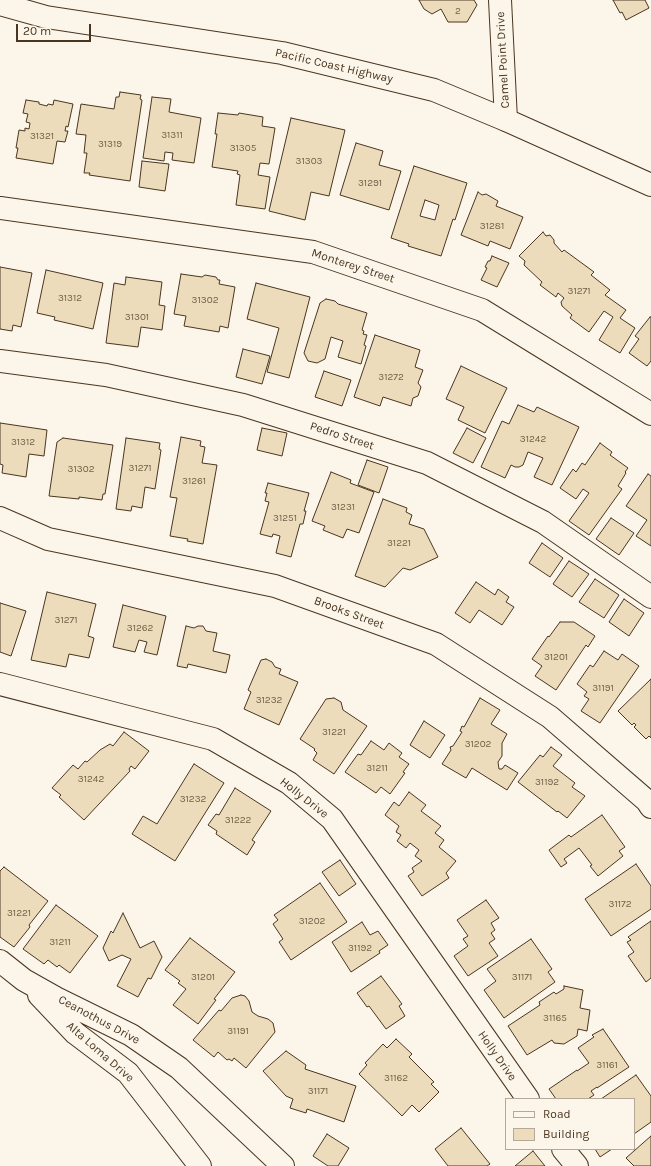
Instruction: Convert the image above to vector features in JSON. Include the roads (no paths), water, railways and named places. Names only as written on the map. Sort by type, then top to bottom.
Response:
[{"type":"main road","name":"Camel Point Drive","points":[[500,0],[506,120]]},
{"type":"main road","name":"Pacific Coast Highway","points":[[0,4],[46,17],[282,53],[434,90],[506,120],[651,185]]},
{"type":"main road","name":"Monterey Street","points":[[0,208],[312,252],[482,310],[651,414]]},
{"type":"main road","name":"Pedro Street","points":[[0,361],[106,374],[243,405],[426,463],[543,522],[651,597]]},
{"type":"main road","name":"Brooks Street","points":[[0,518],[48,539],[275,586],[436,644],[550,716],[647,801],[651,807]]},
{"type":"main road","name":"Holly Drive","points":[[0,684],[213,739],[289,783],[332,819],[527,1098]]},
{"type":"main road","name":"Ceanothus Drive","points":[[0,961],[24,980],[56,998],[131,1034],[179,1068],[283,1166]]},
{"type":"main road","name":"Alta Loma Drive","points":[[24,980],[75,1033],[128,1073],[200,1166]]},
{"type":"main road","points":[[564,1150],[577,1166]]}]
